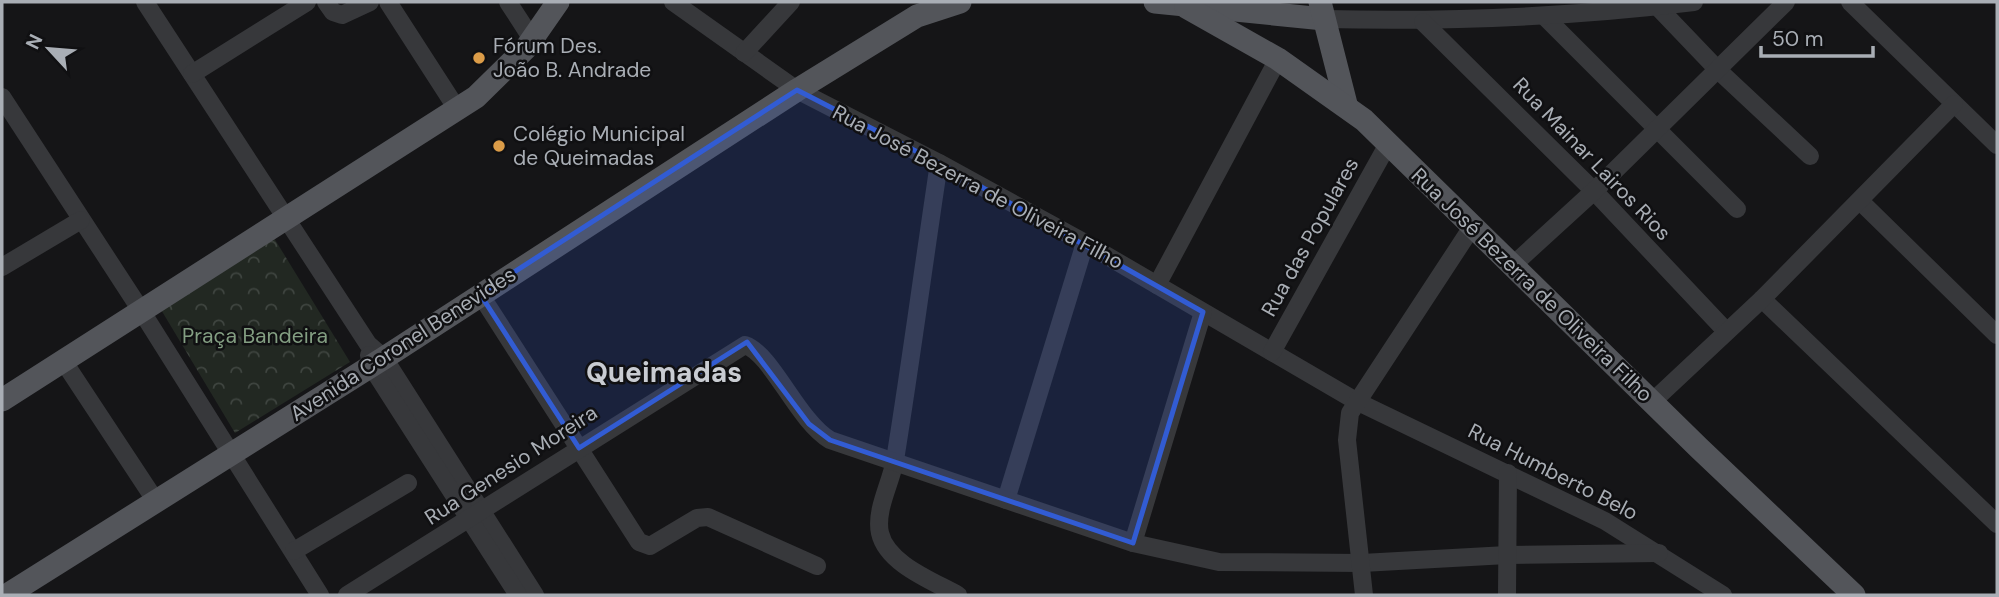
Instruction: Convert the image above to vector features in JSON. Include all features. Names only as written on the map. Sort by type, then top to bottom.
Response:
[{"type":"main road","points":[[2,400],[476,97],[532,39],[558,2]]},
{"type":"main road","name":"Rua José Bezerra de Oliveira Filho","points":[[796,90],[917,16],[960,2]]},
{"type":"main road","name":"Rua José Bezerra de Oliveira Filho","points":[[1155,2],[1186,7],[1322,10]]},
{"type":"main road","name":"Rua José Bezerra de Oliveira Filho","points":[[1186,7],[1278,59],[1346,104],[1854,595]]},
{"type":"main road","points":[[1322,10],[1346,104]]},
{"type":"main road","name":"Avenida Coronel Benevides","points":[[7,595],[231,453],[374,356],[481,294],[796,90]]},
{"type":"street","points":[[145,2],[476,515],[535,595]]},
{"type":"street","points":[[192,74],[307,2]]},
{"type":"street","points":[[326,2],[333,12],[342,15],[370,2]]},
{"type":"street","points":[[388,2],[457,109]]},
{"type":"street","points":[[508,2],[532,39]]},
{"type":"street","points":[[673,2],[796,90]]},
{"type":"street","points":[[744,53],[791,2]]},
{"type":"street","points":[[1322,10],[1423,22],[1544,16],[1694,2]]},
{"type":"street","points":[[1512,266],[1719,71],[1786,2]]},
{"type":"street","points":[[1850,2],[1997,145]]},
{"type":"street","points":[[1654,4],[1719,71],[1810,156]]},
{"type":"street","points":[[1544,16],[1737,209]]},
{"type":"street","name":"Rua Mainar Lairos Rios","points":[[1423,22],[1594,191],[1726,331]]},
{"type":"street","points":[[1157,285],[1278,59]]},
{"type":"street","name":"Rua José Bezerra de Oliveira Filho","points":[[796,90],[939,163],[1085,243],[1356,401]]},
{"type":"street","points":[[2,97],[142,312],[320,595]]},
{"type":"street","points":[[1652,402],[1762,299],[1954,104]]},
{"type":"street","name":"Rua das Populares","points":[[1272,352],[1388,144]]},
{"type":"street","points":[[939,163],[894,464],[880,516],[880,532],[884,544],[906,566],[958,595]]},
{"type":"street","points":[[1860,201],[1997,335]]},
{"type":"street","points":[[2,267],[81,220]]},
{"type":"street","points":[[1364,595],[1347,424],[1356,401],[1472,227]]},
{"type":"street","points":[[1006,500],[1085,243]]},
{"type":"street","points":[[481,294],[639,542],[650,546],[697,518],[708,517],[817,566]]},
{"type":"street","points":[[1762,299],[1997,524]]},
{"type":"street","points":[[1133,543],[1203,312]]},
{"type":"street","name":"Rua Genesio Moreira","points":[[347,595],[745,345],[758,353],[817,432],[894,464],[1133,543],[1219,562],[1362,563],[1507,555],[1659,553]]},
{"type":"street","points":[[64,362],[155,500]]},
{"type":"street","name":"Rua Humberto Belo","points":[[1356,401],[1605,521],[1723,595]]},
{"type":"street","points":[[1507,595],[1508,473]]},
{"type":"street","points":[[293,551],[408,483]]},
{"type":"street","points":[[476,515],[517,595]]},
{"type":"highlighted area","points":[[797,90],[939,163],[1203,312],[1133,543],[830,440],[809,424],[747,342],[579,448],[480,294]]},
{"type":"green space","name":"Praça Bandeira","points":[[274,238],[350,362],[235,433],[160,308]]},
{"type":"place","name":"Fórum Des. João B. Andrade","points":[[479,58]]},
{"type":"place","name":"Colégio Municipal de Queimadas","points":[[499,146]]},
{"type":"district","name":"Queimadas","points":[[664,372]]}]
